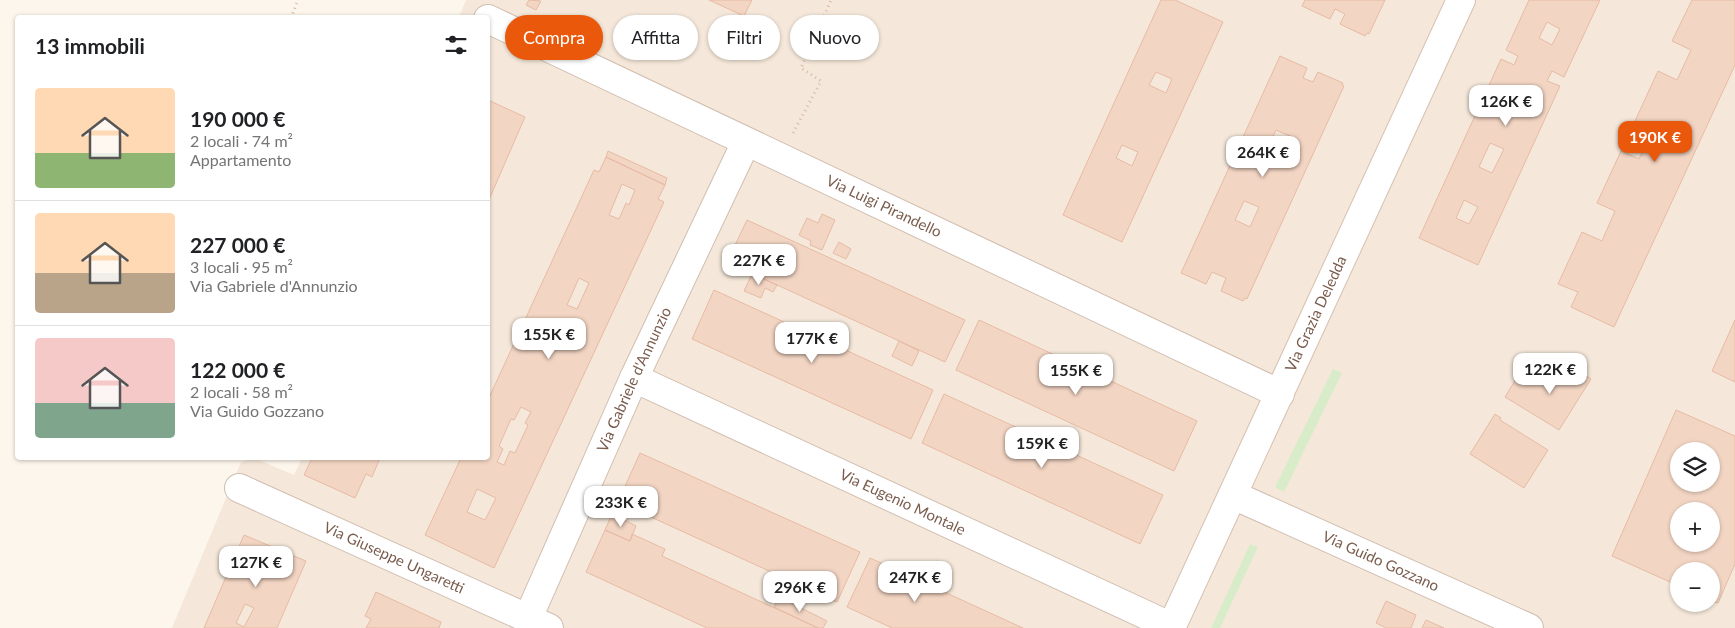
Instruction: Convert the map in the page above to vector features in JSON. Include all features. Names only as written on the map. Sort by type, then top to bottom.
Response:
[{"type":"street","name":"Via Grazia Deledda","points":[[1172,628],[1460,0]]},
{"type":"street","name":"Via Luigi Pirandello","points":[[490,20],[1280,394]]},
{"type":"street","name":"Via Gabriele d'Annunzio","points":[[539,623],[634,378],[746,142]]},
{"type":"street","name":"Via Eugenio Montale","points":[[634,378],[1172,628]]},
{"type":"street","name":"Via Giuseppe Ungaretti","points":[[239,488],[539,623]]},
{"type":"street","name":"Via Guido Gozzano","points":[[1233,495],[1529,628]]},
{"type":"path","points":[[293,15],[298,0]]},
{"type":"path","points":[[780,158],[822,81],[800,68],[831,0]]},
{"type":"shaded area","points":[[466,0],[1735,0],[1735,628],[172,628],[241,462],[259,460],[294,475],[301,460],[490,460],[490,15],[460,15]]},
{"type":"green space","points":[[1333,369],[1342,373],[1284,492],[1275,487]]},
{"type":"green space","points":[[1250,544],[1258,547],[1220,628],[1211,628]]},
{"type":"building","points":[[529,0],[541,1],[536,10],[526,5]]},
{"type":"building","points":[[709,0],[752,0],[744,15]]},
{"type":"building","points":[[1161,0],[1175,0],[1223,22],[1122,242],[1063,215]],"holes":[[[1156,72],[1172,79],[1166,93],[1149,85]],[[1122,145],[1138,152],[1132,166],[1116,158]]]},
{"type":"building","points":[[1305,0],[1385,0],[1369,34],[1367,33],[1365,36],[1340,24],[1345,14],[1335,9],[1330,19],[1302,6]]},
{"type":"building","points":[[1529,0],[1600,0],[1564,77],[1552,71],[1547,81],[1560,86],[1478,265],[1419,238],[1501,59],[1514,65],[1518,56],[1506,50]],"holes":[[[1547,22],[1560,29],[1552,45],[1539,38]],[[1514,92],[1527,98],[1520,114],[1506,108]],[[1490,143],[1504,149],[1492,173],[1479,167]],[[1464,200],[1478,207],[1469,224],[1456,218]]]},
{"type":"building","points":[[1692,0],[1735,0],[1735,65],[1614,327],[1571,307],[1578,292],[1558,284],[1582,232],[1602,241],[1615,211],[1597,203],[1621,151],[1639,159],[1653,130],[1635,121],[1658,71],[1677,80],[1691,50],[1672,41]]},
{"type":"building","points":[[1280,56],[1307,68],[1303,78],[1313,82],[1318,72],[1343,83],[1342,85],[1344,86],[1247,299],[1245,298],[1243,301],[1221,291],[1226,278],[1212,272],[1206,284],[1181,273]],"holes":[[[1276,130],[1292,137],[1283,157],[1267,150]],[[1244,201],[1259,207],[1250,227],[1235,220]]]},
{"type":"building","points":[[490,101],[525,117],[490,197]]},
{"type":"building","points":[[608,151],[667,178],[665,185],[606,157]]},
{"type":"building","points":[[606,157],[665,185],[658,199],[664,202],[494,568],[425,535],[460,460],[490,460],[490,396],[594,170],[599,172]],"holes":[[[622,184],[635,190],[629,205],[626,203],[619,219],[609,215]],[[579,278],[589,283],[577,309],[567,305]],[[521,407],[531,412],[525,423],[528,425],[515,453],[510,451],[504,465],[497,462],[503,449],[499,446],[511,419],[514,420]],[[477,489],[496,498],[485,520],[467,512]]]},
{"type":"building","points":[[822,214],[835,220],[822,250],[810,245],[811,241],[799,235],[807,218],[818,223]]},
{"type":"building","points":[[747,220],[965,320],[945,362],[727,262]]},
{"type":"building","points":[[839,242],[851,249],[846,259],[833,253]]},
{"type":"building","points":[[752,274],[777,285],[773,292],[765,288],[761,298],[744,291]]},
{"type":"building","points":[[714,290],[933,390],[911,439],[692,339]]},
{"type":"building","points":[[979,320],[1197,421],[1174,471],[956,370]]},
{"type":"building","points":[[1735,320],[1735,382],[1712,371]]},
{"type":"building","points":[[899,341],[919,351],[912,366],[892,356]]},
{"type":"building","points":[[1560,360],[1591,379],[1559,430],[1505,397],[1521,371],[1551,389],[1561,372],[1555,368]]},
{"type":"building","points":[[944,394],[1163,495],[1140,544],[922,443]]},
{"type":"building","points":[[1676,410],[1735,436],[1735,564],[1720,598],[1720,562],[1670,562],[1670,582],[1612,556]]},
{"type":"building","points":[[1495,414],[1501,418],[1500,420],[1548,450],[1524,488],[1470,454]]},
{"type":"building","points":[[640,453],[860,552],[837,602],[618,502]]},
{"type":"building","points":[[311,460],[379,460],[372,477],[366,474],[355,498],[304,475]]},
{"type":"building","points":[[612,514],[636,526],[630,541],[605,530]]},
{"type":"building","points":[[605,530],[630,541],[632,534],[665,549],[662,556],[818,628],[707,628],[586,572]]},
{"type":"building","points":[[244,535],[306,561],[277,628],[204,628]],"holes":[[[245,604],[254,608],[244,627],[236,623]]]},
{"type":"building","points":[[870,558],[1023,628],[892,628],[847,607]]},
{"type":"building","points":[[376,592],[441,622],[439,628],[366,628],[371,619],[365,616]]},
{"type":"building","points":[[779,597],[827,621],[823,628],[818,628],[774,607]]},
{"type":"building","points":[[1386,601],[1416,615],[1411,628],[1386,628],[1376,623]]},
{"type":"building","points":[[1426,620],[1444,628],[1422,628]]}]
